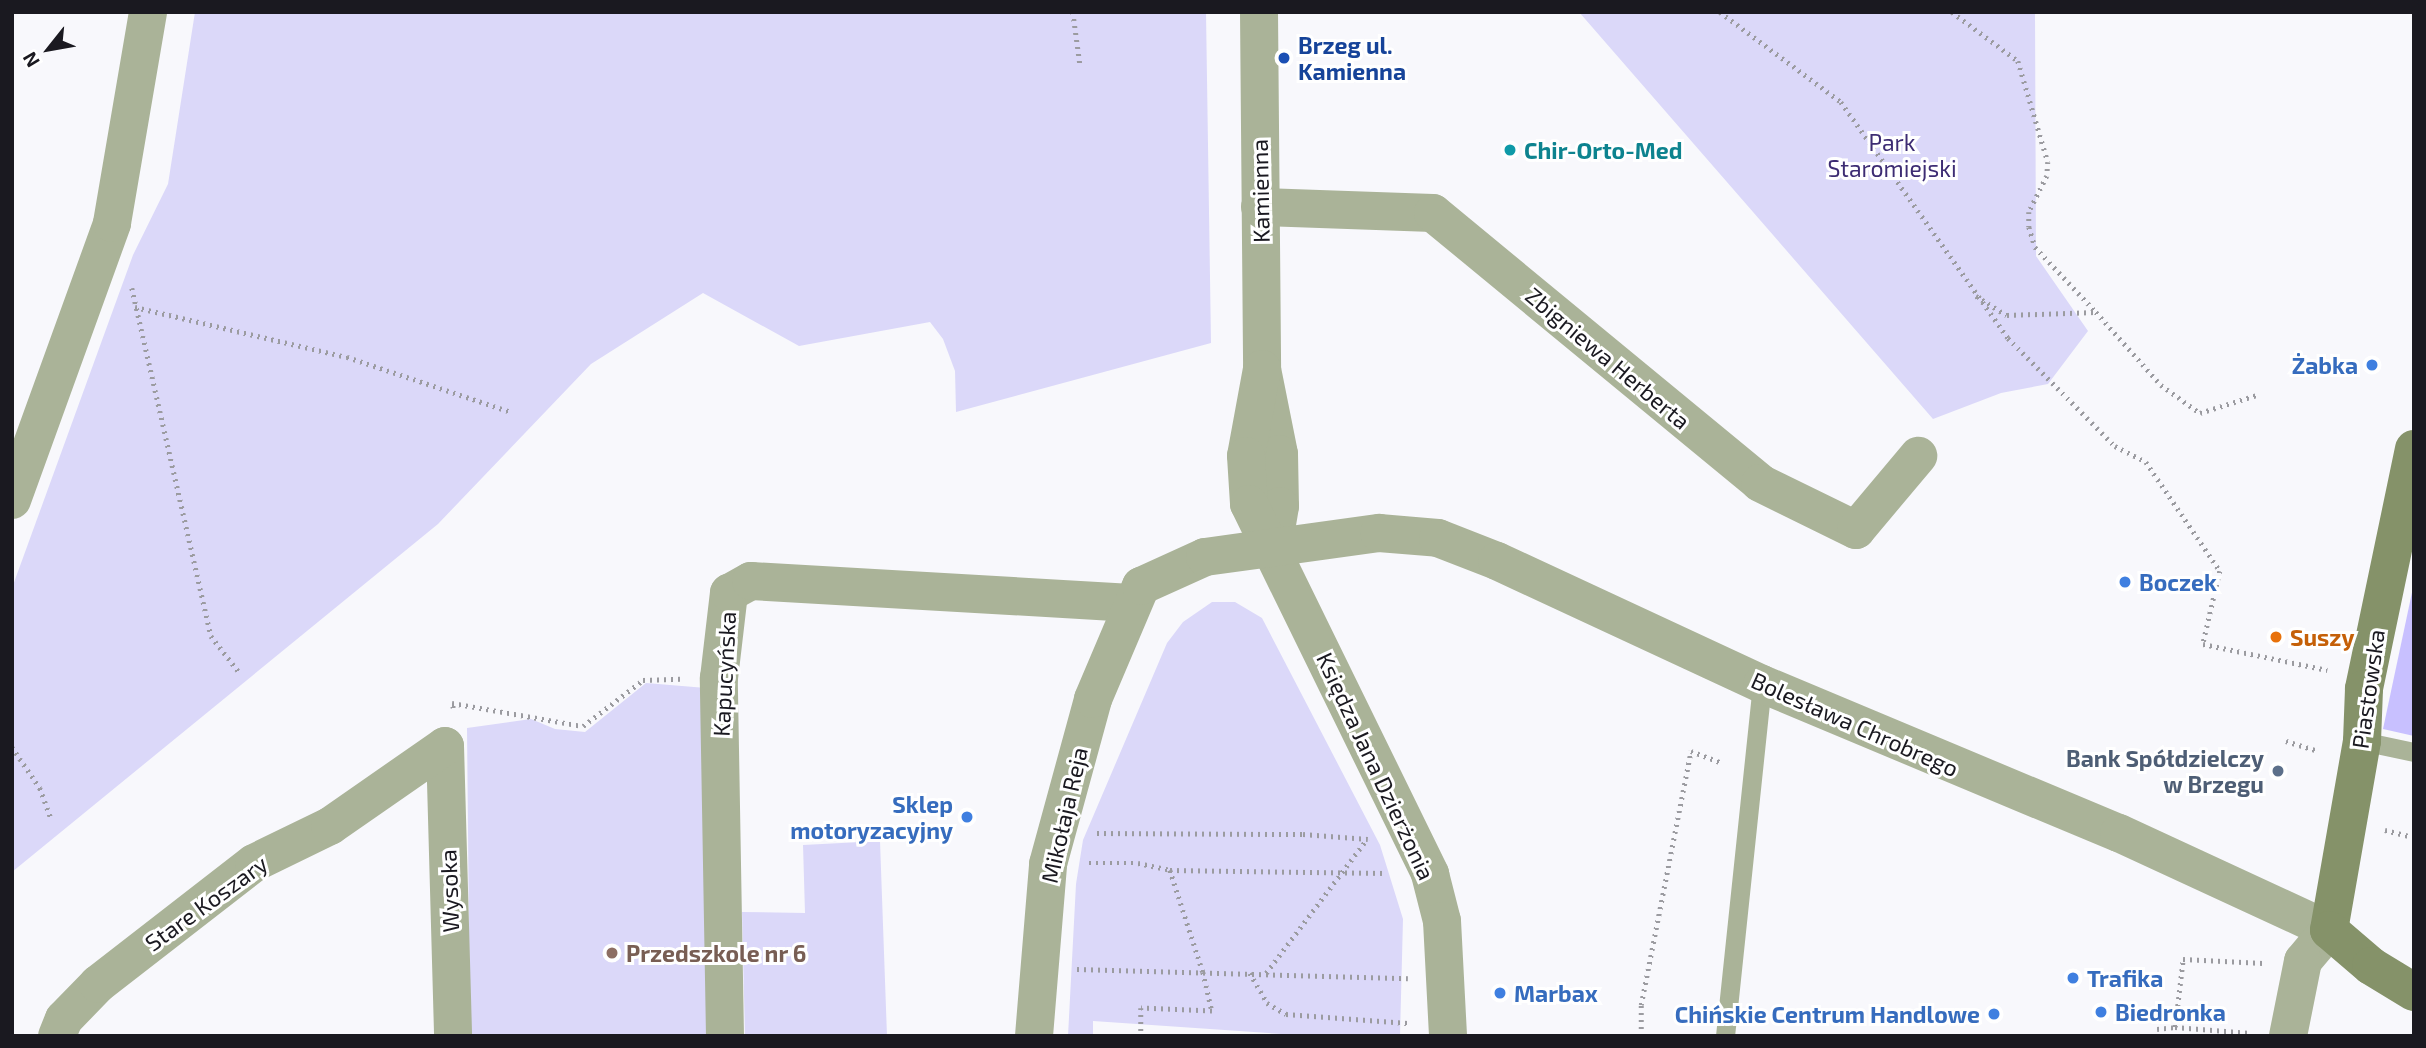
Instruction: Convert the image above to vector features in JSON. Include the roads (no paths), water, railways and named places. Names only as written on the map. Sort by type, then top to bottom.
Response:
[{"type":"main road","name":"Piastowska","points":[[2329,930],[2362,741],[2364,689],[2414,449]]},
{"type":"main road","name":"Bolesława Chrobrego","points":[[2329,930],[2371,966],[2414,992]]},
{"type":"street","points":[[12,500],[112,223],[148,12]]},
{"type":"street","name":"Kamienna","points":[[1259,12],[1262,369],[1279,454],[1280,506],[1273,548]]},
{"type":"street","name":"Zbigniewa Herberta","points":[[1261,207],[1433,213],[1760,483],[1856,530],[1918,456]]},
{"type":"street","name":"Bolesława Chrobrego","points":[[1131,603],[1141,586],[1170,569],[1205,557],[1379,533],[1438,538],[1665,636],[1762,684],[2119,833],[2329,930]]},
{"type":"street","name":"Księdza Jana Dzierżonia","points":[[1273,548],[1423,857],[1442,920],[1448,979],[1448,1032]]},
{"type":"street","name":"Kapucyńska","points":[[725,1036],[719,678],[729,593],[751,581],[1131,603]]},
{"type":"street","name":"Mikołaja Reja","points":[[1034,1036],[1048,864],[1093,699],[1131,603]]},
{"type":"street","name":"Stare Koszary","points":[[57,1036],[64,1019],[98,984],[254,863],[330,826],[445,746]]},
{"type":"street","name":"Wysoka","points":[[445,746],[453,1036]]},
{"type":"street","points":[[2273,1035],[2303,961],[2329,930]]},
{"type":"lane","points":[[1725,1036],[1762,684]]},
{"type":"lane","points":[[2362,741],[2414,752]]},
{"type":"place","name":"Brzeg ul. Kamienna","points":[[1284,58]]},
{"type":"place","name":"Chir-Orto-Med","points":[[1510,150]]},
{"type":"place","name":"Żabka","points":[[2372,365]]},
{"type":"place","name":"Boczek","points":[[2125,582]]},
{"type":"place","name":"Suszy","points":[[2276,637]]},
{"type":"place","name":"Bank Spółdzielczy w Brzegu","points":[[2278,771]]},
{"type":"place","name":"Sklep motoryzacyjny","points":[[967,817]]},
{"type":"place","name":"Przedszkole nr 6","points":[[612,953]]},
{"type":"place","name":"Trafika","points":[[2073,978]]},
{"type":"place","name":"Marbax","points":[[1500,993]]},
{"type":"place","name":"Biedronka","points":[[2101,1012]]},
{"type":"place","name":"Chińskie Centrum Handlowe","points":[[1994,1014]]},
{"type":"park label","name":"Park Staromiejski","points":[[1892,155]]}]
